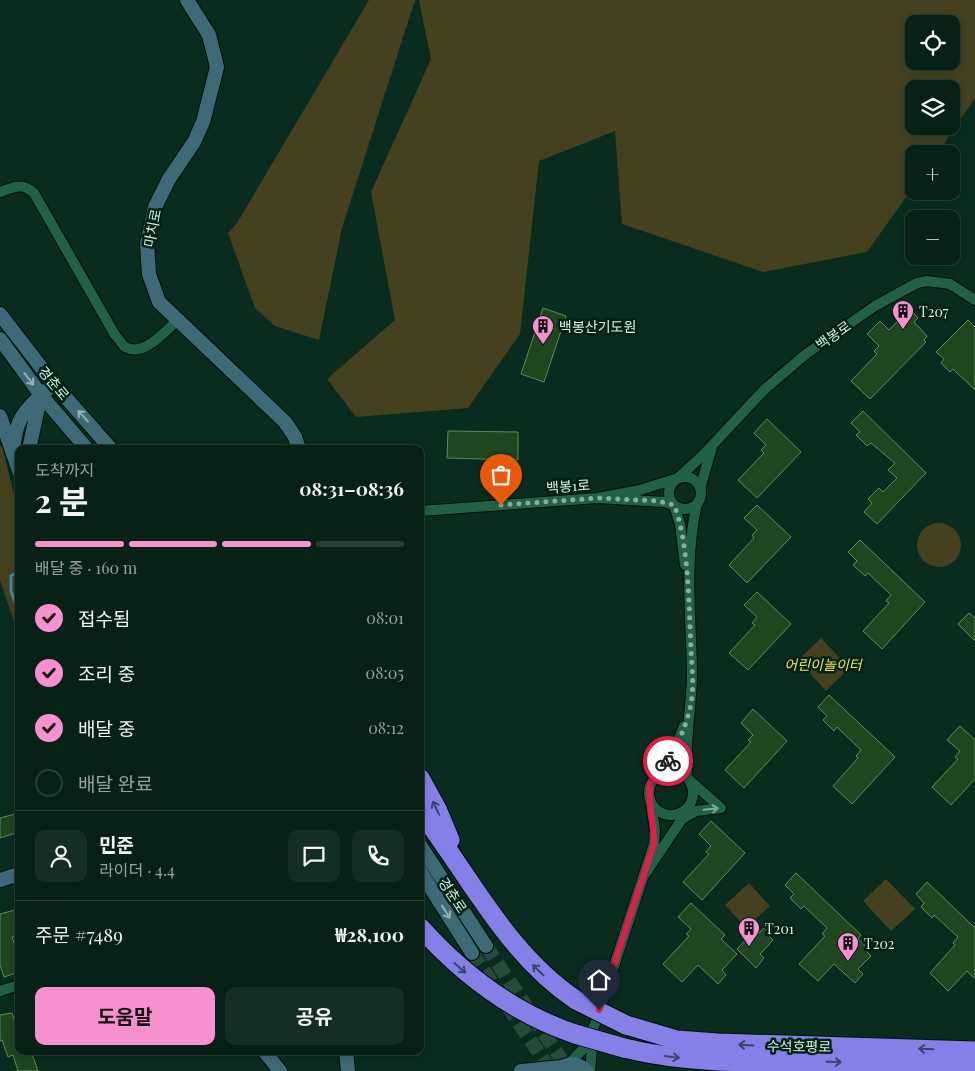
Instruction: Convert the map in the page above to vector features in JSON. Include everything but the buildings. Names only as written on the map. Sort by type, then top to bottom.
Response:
[{"type":"highway","points":[[424,785],[438,809],[461,869]]},
{"type":"highway","points":[[424,817],[461,869]]},
{"type":"highway","name":"수석호평로","points":[[461,869],[522,954],[552,983],[576,1000],[626,1025],[677,1040],[975,1051]]},
{"type":"highway","name":"수석호평로","points":[[424,931],[464,971],[491,992],[536,1019],[575,1034],[648,1054],[722,1062],[838,1062],[975,1068]]},
{"type":"street","name":"마치로","points":[[187,0],[209,35],[217,67],[203,122],[194,142],[169,179],[155,207],[147,244],[149,274],[159,302],[285,422],[295,437],[298,445]]},
{"type":"street","points":[[0,192],[19,185],[26,186],[34,193],[105,318],[125,347],[137,350],[148,345],[178,320]]},
{"type":"street","name":"백봉로","points":[[678,478],[765,388],[806,354],[875,306],[917,283],[927,281],[950,284],[975,300]]},
{"type":"street","name":"경춘로","points":[[0,314],[54,384],[108,445]]},
{"type":"street","name":"경춘로","points":[[0,340],[41,395],[84,445]]},
{"type":"street","points":[[13,453],[14,435],[20,416],[54,384]]},
{"type":"street","points":[[29,445],[41,395]]},
{"type":"street","points":[[0,416],[15,459]]},
{"type":"street","name":"백봉로","points":[[700,489],[713,443]]},
{"type":"street","points":[[643,877],[678,815],[685,811],[693,798],[691,784],[687,778],[686,744],[691,704],[689,598],[692,527],[701,495],[698,484],[689,478],[678,478],[668,491],[680,524],[689,598]]},
{"type":"street","name":"백봉1로","points":[[424,512],[598,498],[640,490],[678,478]]},
{"type":"street","name":"백봉1로","points":[[598,498],[658,501],[674,505]]},
{"type":"street","points":[[674,505],[683,510],[697,504]]},
{"type":"street","points":[[563,1067],[583,1049],[595,1024],[654,844],[655,830],[648,790],[650,783],[658,775],[675,749],[691,704]]},
{"type":"street","points":[[643,877],[682,819],[696,811],[721,808],[687,778],[674,771],[658,775]]},
{"type":"street","points":[[651,804],[663,814],[678,815]]},
{"type":"street","name":"경춘로","points":[[424,851],[486,946]]},
{"type":"street","points":[[0,880],[15,875]]},
{"type":"street","name":"경춘로","points":[[424,877],[472,953]]},
{"type":"street","points":[[0,992],[15,986]]},
{"type":"street","points":[[521,1071],[582,1066],[589,1071],[595,1024]]},
{"type":"street","points":[[265,1055],[272,1071]]},
{"type":"street","points":[[266,1055],[280,1071]]},
{"type":"green space","points":[[369,0],[415,0],[342,228],[319,340],[275,326],[255,308],[228,233],[237,223]]},
{"type":"green space","points":[[419,0],[975,0],[975,98],[960,120],[960,80],[905,80],[905,135],[950,135],[943,145],[905,145],[905,199],[867,252],[763,272],[622,224],[615,131],[539,161],[520,334],[468,408],[356,417],[327,379],[395,320],[371,192],[431,59]]},
{"type":"green space","points":[[0,446],[2,446],[15,498],[15,625],[0,580]]},
{"type":"green space","points":[[939,523],[951,527],[957,533],[961,545],[957,557],[951,563],[939,567],[927,563],[921,557],[917,545],[921,533],[927,527]]},
{"type":"green space","name":"어린이놀이터","points":[[821,638],[849,668],[826,691],[798,660]]},
{"type":"green space","points":[[886,879],[915,909],[891,931],[863,901]]},
{"type":"green space","points":[[749,883],[770,906],[746,928],[725,905]]},
{"type":"waterway","points":[[15,574],[11,576],[11,591],[15,602]]},
{"type":"tunnel","points":[[486,946],[569,1071]]},
{"type":"tunnel","points":[[472,953],[551,1071]]},
{"type":"way so far","points":[[501,505],[598,498],[658,501],[674,505],[680,524],[689,598],[692,671],[691,704],[680,739],[668,761]]},
{"type":"place","name":"T207","points":[[903,330]]},
{"type":"place","name":"백봉산기도원","points":[[543,345]]},
{"type":"place","name":"T201","points":[[749,947]]},
{"type":"place","name":"T202","points":[[848,962]]},
{"type":"route","points":[[599,1010],[654,844],[655,830],[648,790],[650,783],[668,761]]}]
